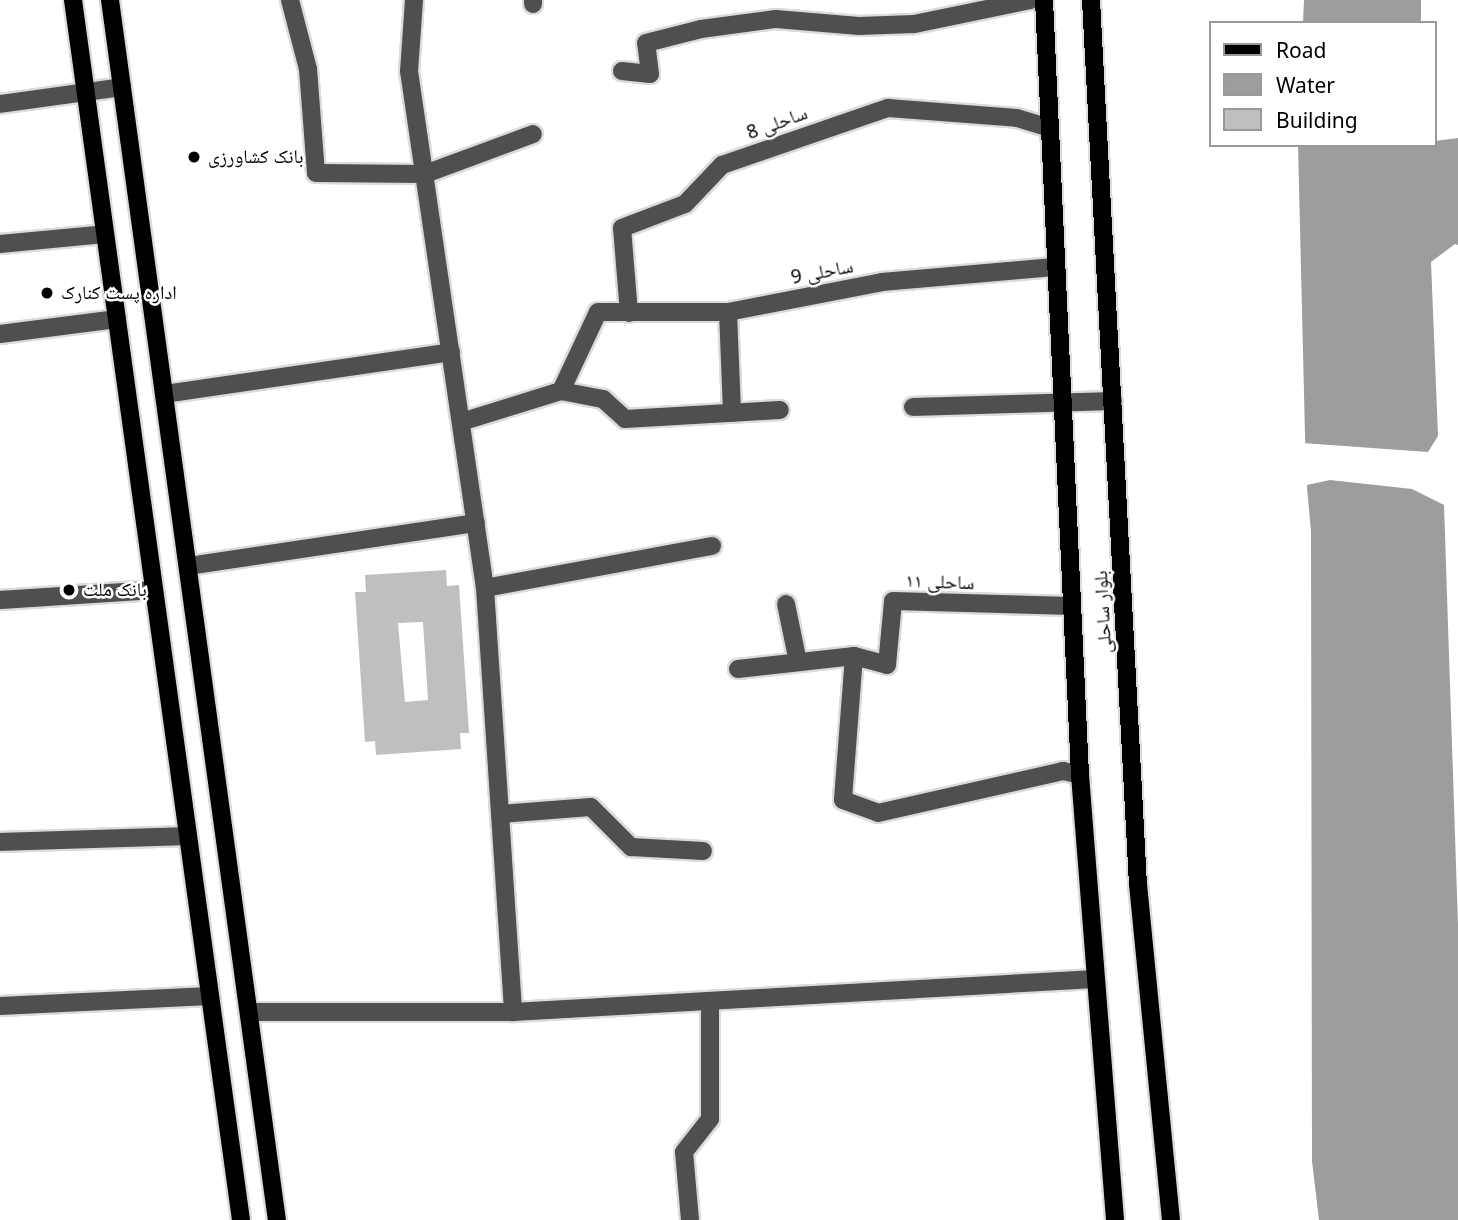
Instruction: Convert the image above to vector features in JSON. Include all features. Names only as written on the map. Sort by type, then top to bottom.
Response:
[{"type":"main road","points":[[73,0],[241,1220]]},
{"type":"main road","points":[[110,0],[277,1220]]},
{"type":"main road","name":"بلوار ساحلی","points":[[1044,0],[1060,404],[1080,775],[1115,1220]]},
{"type":"main road","name":"بلوار ساحلی","points":[[1091,0],[1138,884],[1171,1220]]},
{"type":"street","points":[[290,0],[308,69],[316,173],[425,174],[533,134]]},
{"type":"street","points":[[414,0],[409,71],[485,588],[513,1012]]},
{"type":"street","points":[[622,71],[650,74],[646,43],[701,29],[776,19],[859,26],[914,24],[1031,0]]},
{"type":"street","points":[[0,104],[122,88]]},
{"type":"street","name":"ساحلی 8","points":[[629,313],[622,228],[685,204],[722,165],[888,108],[1017,118],[1049,128]]},
{"type":"street","points":[[0,244],[105,233]]},
{"type":"street","name":"ساحلی 9","points":[[561,391],[598,312],[727,312],[882,282],[1055,267]]},
{"type":"street","points":[[727,312],[732,413]]},
{"type":"street","points":[[0,334],[117,319]]},
{"type":"street","points":[[164,394],[451,352]]},
{"type":"street","points":[[461,422],[561,391],[603,399],[625,419],[780,410]]},
{"type":"street","points":[[913,407],[1113,401]]},
{"type":"street","points":[[188,566],[476,523]]},
{"type":"street","points":[[485,588],[712,546]]},
{"type":"street","points":[[0,600],[154,590]]},
{"type":"street","name":"ساحلی ۱۱","points":[[738,669],[854,656],[887,665],[893,601],[1072,606]]},
{"type":"street","points":[[786,604],[798,662]]},
{"type":"street","points":[[854,656],[843,800],[878,813],[1063,771],[1080,775]]},
{"type":"street","points":[[500,814],[592,807],[631,847],[703,851]]},
{"type":"street","points":[[0,842],[188,836]]},
{"type":"street","points":[[249,1012],[513,1012],[1095,979]]},
{"type":"street","points":[[0,1006],[210,996]]},
{"type":"street","points":[[690,1220],[684,1152],[710,1119],[710,1002]]},
{"type":"water","points":[[1304,0],[1458,0],[1458,1220],[1319,1220],[1312,1161],[1311,532],[1306,476],[1298,147],[1437,147],[1437,21],[1303,21]]},
{"type":"pier","points":[[1421,0],[1458,0],[1458,138],[1437,141],[1437,21],[1421,21]]},
{"type":"pier","points":[[1455,244],[1458,245],[1458,925],[1444,505],[1412,489],[1330,480],[1307,485],[1305,503],[1302,443],[1428,452],[1438,436],[1431,262]]},
{"type":"building","points":[[446,570],[447,586],[459,585],[469,733],[460,733],[461,749],[376,755],[375,741],[365,742],[355,592],[366,592],[365,575]],"holes":[[[423,622],[428,700],[405,702],[398,623]]]},
{"type":"place","name":"بانک کشاورزی","points":[[194,157]]},
{"type":"place","name":"اداره پست کنارک","points":[[47,293]]},
{"type":"place","name":"بانک ملت","points":[[69,590]]}]
